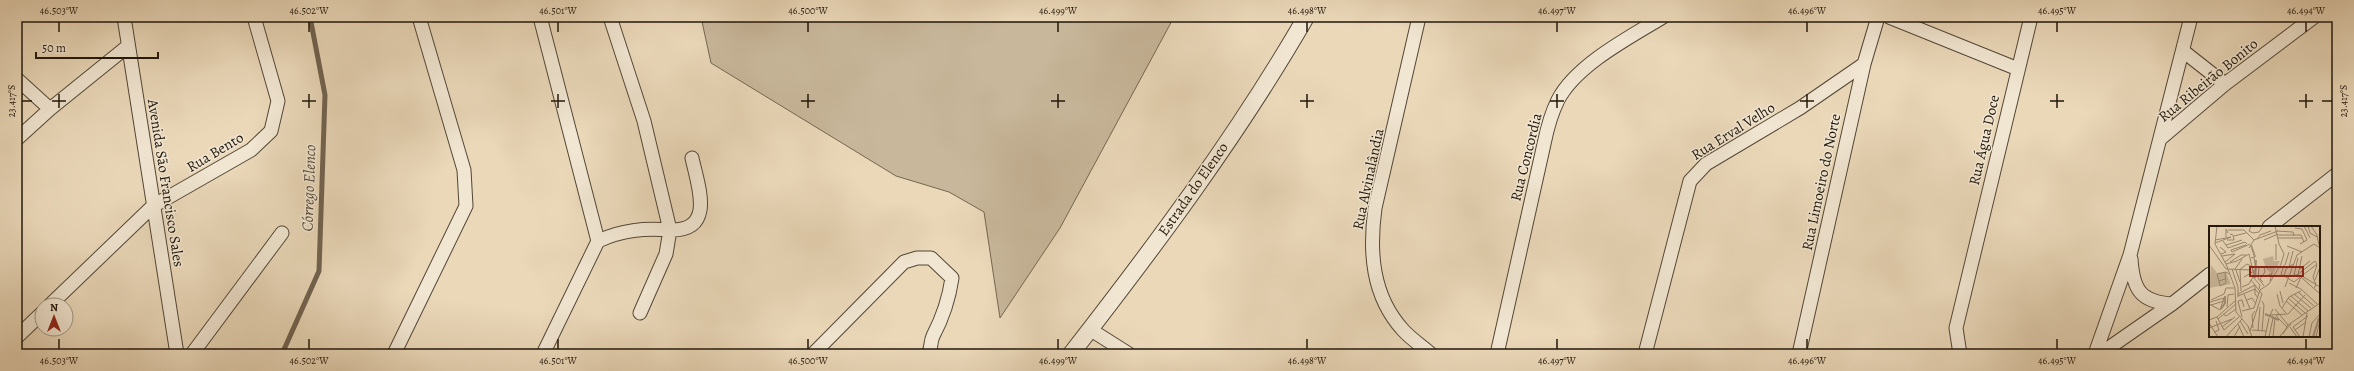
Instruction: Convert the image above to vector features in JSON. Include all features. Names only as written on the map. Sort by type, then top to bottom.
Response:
[{"type":"street","name":"Avenida São Francisco Sales","points":[[124,17],[153,206],[178,354]]},
{"type":"street","name":"Rua Bento","points":[[58,297],[153,206],[251,150],[271,131],[278,102],[254,17]]},
{"type":"street","points":[[394,354],[466,206],[464,170],[419,17]]},
{"type":"street","points":[[540,17],[598,240],[543,354]]},
{"type":"street","points":[[610,17],[644,121],[670,230],[666,254],[640,313]]},
{"type":"street","name":"Estrada do Elenco","points":[[1072,354],[1152,247],[1226,142],[1306,17]]},
{"type":"street","name":"Rua Alvinalândia","points":[[1419,17],[1375,208],[1371,236],[1373,271],[1384,303],[1403,330],[1431,354]]},
{"type":"street","name":"Rua Concordia","points":[[1497,354],[1545,138],[1558,99],[1569,84],[1606,52],[1663,17]]},
{"type":"street","name":"Rua Limoeiro do Norte","points":[[1799,354],[1864,64],[1878,17]]},
{"type":"street","points":[[1889,17],[2018,69]]},
{"type":"street","name":"Rua Água Doce","points":[[1960,354],[1956,328],[2031,17]]},
{"type":"street","points":[[2095,354],[2130,255],[2191,17]]},
{"type":"street","name":"Rua Ribeirão Bonito","points":[[2160,139],[2225,84],[2314,17]]},
{"type":"street","points":[[17,139],[50,109],[128,46]]},
{"type":"street","points":[[2183,51],[2225,84]]},
{"type":"street","name":"Rua Erval Velho","points":[[1645,354],[1690,181],[1695,174],[1706,164],[1800,108],[1864,64]]},
{"type":"street","points":[[17,79],[50,109]]},
{"type":"street","points":[[598,240],[611,235],[642,228],[682,230],[693,223],[701,211],[702,201],[692,158]]},
{"type":"street","points":[[2270,226],[2337,174]]},
{"type":"street","points":[[192,354],[282,233]]},
{"type":"street","points":[[2130,255],[2136,287],[2144,296],[2152,301],[2172,304]]},
{"type":"street","points":[[813,354],[904,262],[917,258],[931,258],[952,278],[950,297],[938,328],[932,338],[931,350],[928,354]]},
{"type":"street","points":[[2100,354],[2172,304],[2209,275]]},
{"type":"street","points":[[17,337],[34,321]]},
{"type":"street","points":[[1090,330],[1129,354]]},
{"type":"shaded area","points":[[701,17],[1174,17],[1060,228],[1000,318],[984,212],[949,192],[896,176],[711,63]]},
{"type":"waterway","name":"Córrego Elenco","points":[[282,354],[319,271],[325,95],[310,17]]}]
